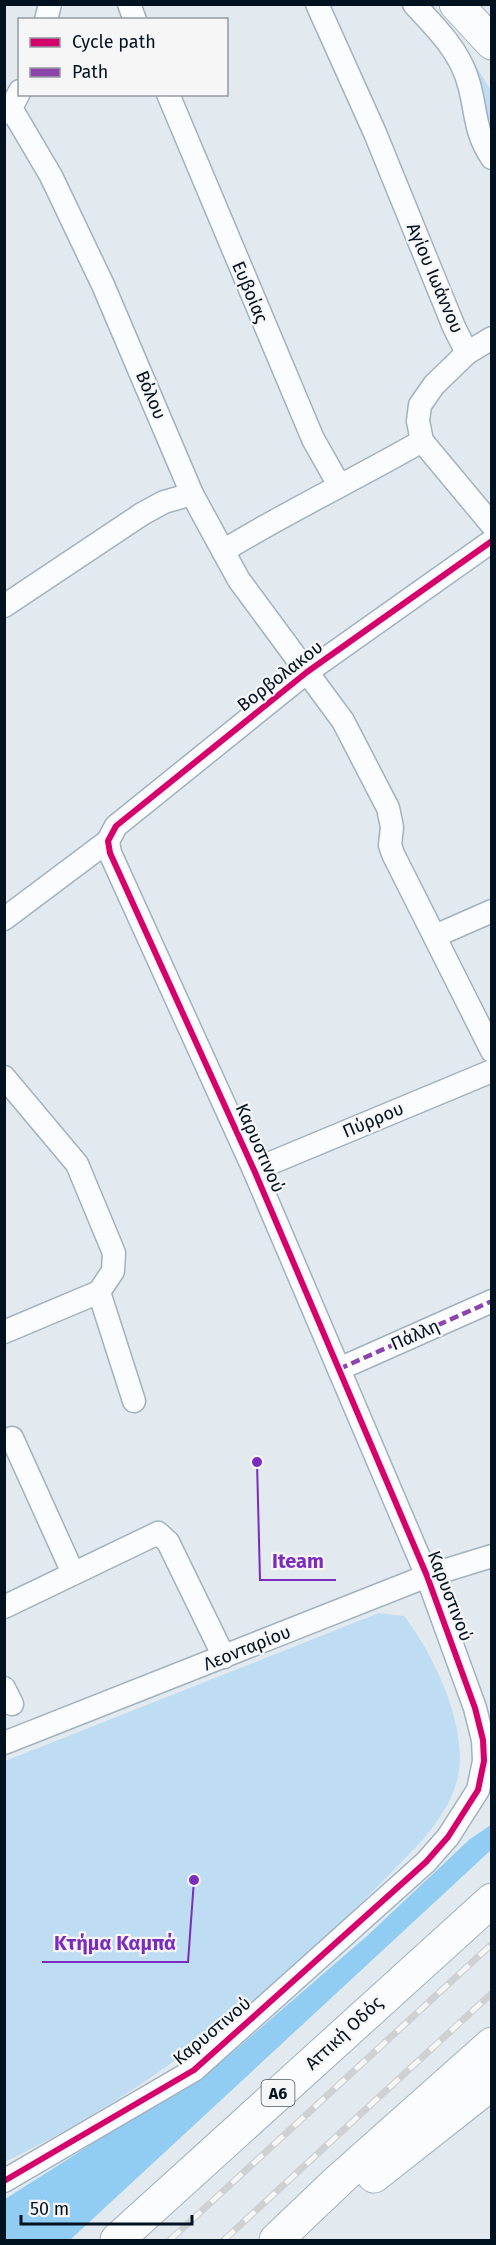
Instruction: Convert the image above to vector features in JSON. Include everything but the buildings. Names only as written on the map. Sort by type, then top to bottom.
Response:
[{"type":"highway","points":[[456,4],[492,44]]},
{"type":"highway","points":[[439,1946],[492,1882]]},
{"type":"highway","name":"Αττική Οδός","points":[[117,2241],[492,1899]]},
{"type":"highway","points":[[276,2241],[339,2180],[492,2044]]},
{"type":"highway","points":[[296,2241],[492,2083]]},
{"type":"street","name":"Αγίου Ιωάννου","points":[[317,4],[375,133],[454,327],[467,353],[434,385],[420,405],[418,421],[422,441]]},
{"type":"street","points":[[414,4],[456,53],[467,76],[475,123],[492,158]]},
{"type":"street","name":"Ευβοίας","points":[[169,96],[309,429],[339,485]]},
{"type":"street","name":"Βόλου","points":[[12,104],[51,176],[103,285],[192,494],[239,580],[343,721],[388,807],[392,827],[390,845],[393,854],[492,1051]]},
{"type":"street","points":[[467,353],[492,338]]},
{"type":"street","points":[[223,551],[275,519],[422,441],[492,525]]},
{"type":"street","points":[[4,606],[142,514],[164,502],[192,494]]},
{"type":"street","name":"Βορβολακου","points":[[4,918],[109,847],[116,826],[308,672],[492,541]]},
{"type":"street","name":"Καρυστινού","points":[[4,2181],[194,2070],[426,1862],[459,1822],[478,1790],[484,1761],[483,1740],[475,1708],[427,1576],[255,1170],[109,847]]},
{"type":"street","points":[[435,936],[492,911]]},
{"type":"street","name":"Πύρρου","points":[[255,1170],[492,1071]]},
{"type":"street","points":[[4,1077],[77,1164],[114,1253],[113,1272],[99,1292],[4,1332]]},
{"type":"street","points":[[99,1292],[134,1401]]},
{"type":"street","name":"Πάλλη","points":[[339,1369],[492,1302]]},
{"type":"street","points":[[12,1438],[73,1573]]},
{"type":"street","points":[[4,1607],[158,1533],[168,1542],[224,1657]]},
{"type":"street","name":"Λεονταρίου","points":[[4,1743],[427,1576],[492,1556]]},
{"type":"shaded area","points":[[473,61],[491,91],[491,131]]},
{"type":"shaded area","points":[[379,1613],[404,1616],[427,1652],[448,1696],[455,1719],[460,1764],[456,1784],[443,1813],[413,1851],[338,1926],[295,1965],[204,2040],[107,2106],[5,2162],[5,1761]]},
{"type":"shaded area","points":[[491,1825],[491,1850],[70,2240],[5,2240],[5,2199],[185,2085],[234,2051],[368,1935],[470,1839]]},
{"type":"railway","points":[[170,2240],[492,1944]]},
{"type":"railway","points":[[224,2240],[492,1993]]},
{"type":"marked path","points":[[339,1369],[492,1301]]},
{"type":"cycle path","points":[[4,2181],[194,2070],[426,1862],[448,1837],[478,1790],[484,1761],[483,1740],[475,1708],[427,1576],[254,1170],[110,853],[108,841],[116,826],[307,672],[492,541]]},
{"type":"place","name":"Iteam","points":[[257,1462]]},
{"type":"place","name":"Kτήμα Καμπά","points":[[194,1880]]}]
